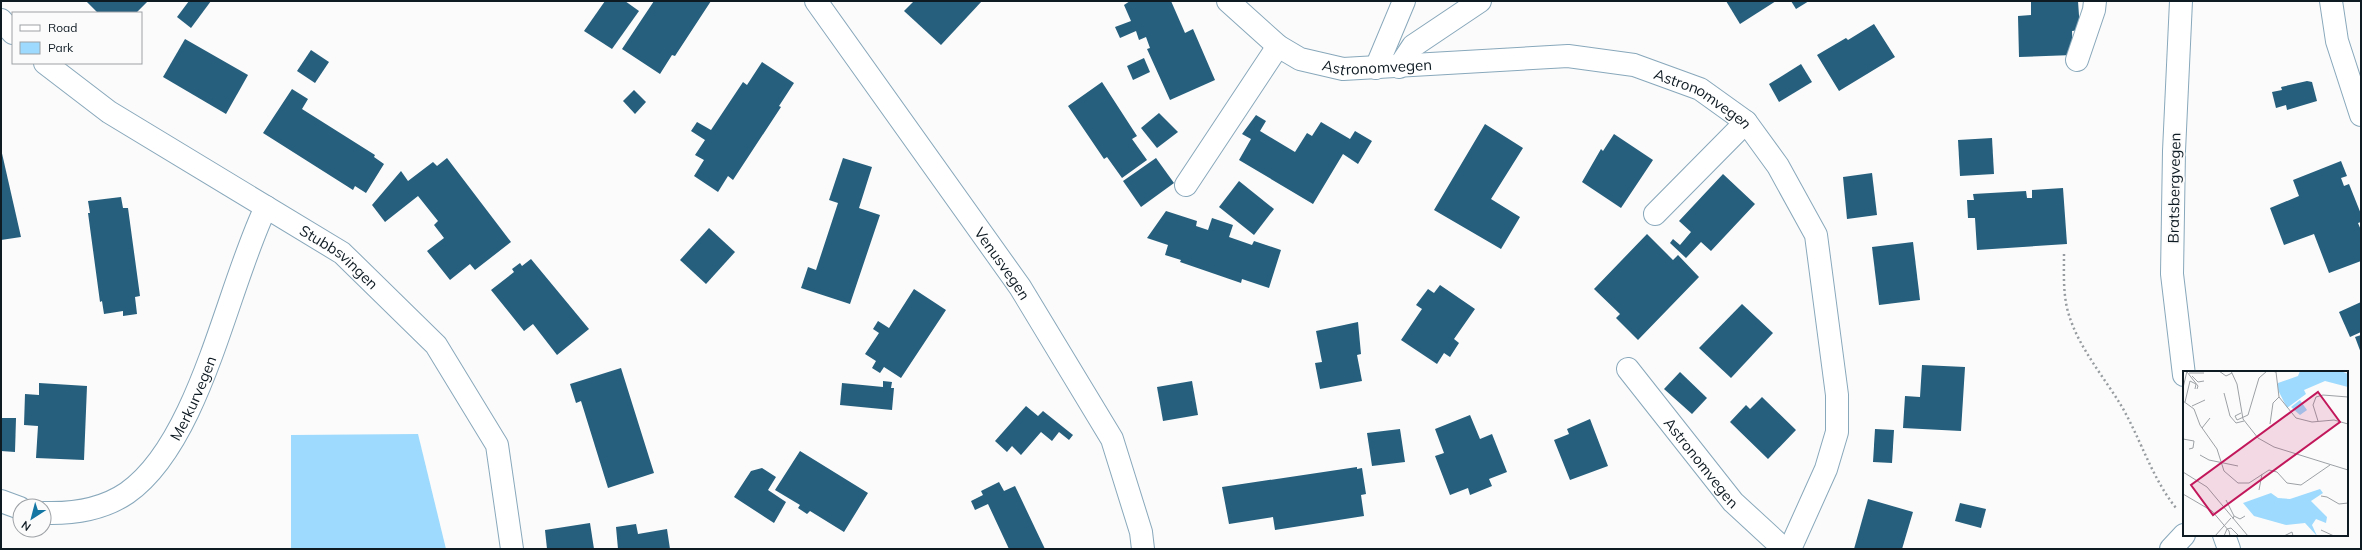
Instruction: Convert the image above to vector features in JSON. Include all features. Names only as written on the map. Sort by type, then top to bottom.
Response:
[{"type":"street","name":"Venusvegen","points":[[816,1],[1020,287],[1112,439],[1141,532],[1143,549]]},
{"type":"street","name":"Astronomvegen","points":[[1228,1],[1278,46],[1300,59],[1343,70],[1568,56],[1634,65],[1700,89],[1746,122],[1778,166],[1816,235],[1837,395],[1837,432],[1826,469],[1790,549]]},
{"type":"street","points":[[1376,68],[1404,1]]},
{"type":"street","points":[[1399,67],[1413,46],[1480,1]]},
{"type":"street","points":[[2077,60],[2094,10],[2095,1]]},
{"type":"street","name":"Bratsbergvegen","points":[[2181,1],[2174,151],[2172,274],[2184,371]]},
{"type":"street","points":[[2332,1],[2336,41],[2361,114]]},
{"type":"street","points":[[1,20],[12,32]]},
{"type":"street","points":[[1186,185],[1278,46]]},
{"type":"street","name":"Stubbsvingen","points":[[46,64],[109,112],[342,253],[436,345],[497,445],[512,549]]},
{"type":"street","points":[[1655,214],[1746,122]]},
{"type":"street","name":"Merkurvegen","points":[[52,513],[69,514],[99,508],[128,492],[154,468],[194,400],[251,238],[266,207]]},
{"type":"street","name":"Astronomvegen","points":[[1628,369],[1733,502],[1784,549]]},
{"type":"street","points":[[1,500],[12,505]]},
{"type":"street","points":[[2171,549],[2183,536]]},
{"type":"street","points":[[2224,536],[2229,549]]},
{"type":"path","points":[[2064,254],[2064,286],[2067,309],[2077,332],[2122,407],[2164,493],[2180,513]]},
{"type":"green space","points":[[418,434],[446,549],[291,549],[291,435]]},
{"type":"building","points":[[86,1],[148,1],[137,12],[97,12]]},
{"type":"building","points":[[189,1],[211,1],[191,28],[177,17]]},
{"type":"building","points":[[605,1],[625,1],[639,11],[612,49],[584,31]]},
{"type":"building","points":[[654,1],[711,1],[675,56],[672,55],[660,74],[622,49]]},
{"type":"building","points":[[914,1],[982,1],[941,45],[904,11]]},
{"type":"building","points":[[1130,1],[1171,1],[1185,33],[1193,29],[1215,80],[1170,100],[1147,49],[1150,48],[1146,37],[1139,40],[1136,31],[1120,38],[1115,27],[1131,21],[1124,5]]},
{"type":"building","points":[[1726,1],[1776,1],[1740,24]]},
{"type":"building","points":[[1791,1],[1809,1],[1796,9]]},
{"type":"building","points":[[2031,1],[2078,1],[2080,30],[2072,31],[2073,55],[2019,57],[2018,16],[2031,15]]},
{"type":"building","points":[[1874,24],[1895,57],[1839,91],[1817,55],[1846,38],[1848,40]]},
{"type":"building","points":[[185,39],[248,75],[226,114],[163,77]]},
{"type":"building","points":[[311,50],[329,62],[315,83],[297,71]]},
{"type":"building","points":[[1144,58],[1150,72],[1133,80],[1127,66]]},
{"type":"building","points":[[762,62],[794,83],[779,106],[781,107],[733,180],[728,176],[718,192],[694,176],[704,160],[695,155],[705,140],[691,131],[697,122],[711,130],[743,82],[747,85]]},
{"type":"building","points":[[1801,64],[1812,82],[1779,102],[1769,84]]},
{"type":"building","points":[[2307,81],[2312,82],[2317,101],[2287,110],[2286,105],[2276,108],[2272,92],[2282,90],[2281,87]]},
{"type":"building","points":[[1102,82],[1137,136],[1132,139],[1147,160],[1122,178],[1107,157],[1104,159],[1068,106]]},
{"type":"building","points":[[292,89],[308,99],[302,109],[375,155],[374,157],[384,164],[366,193],[355,186],[353,190],[263,133]]},
{"type":"building","points":[[634,90],[646,102],[635,114],[623,101]]},
{"type":"building","points":[[1159,113],[1178,132],[1157,148],[1141,128]]},
{"type":"building","points":[[1256,115],[1266,121],[1260,131],[1295,152],[1307,133],[1312,136],[1321,122],[1350,139],[1355,131],[1372,141],[1358,164],[1343,154],[1313,204],[1239,160],[1251,139],[1242,134]]},
{"type":"building","points":[[1485,124],[1523,148],[1491,199],[1520,217],[1501,249],[1434,210]]},
{"type":"building","points":[[1614,134],[1653,160],[1621,208],[1582,182],[1601,149],[1603,151]]},
{"type":"building","points":[[1992,138],[1994,174],[1960,176],[1958,140]]},
{"type":"building","points":[[1,149],[21,237],[1,240]]},
{"type":"building","points":[[447,158],[511,242],[475,270],[470,264],[450,280],[427,251],[444,238],[434,225],[438,221],[418,196],[385,222],[372,205],[401,171],[408,181],[433,162],[437,166]]},
{"type":"building","points":[[843,158],[872,167],[859,208],[880,215],[850,304],[801,288],[808,267],[816,270],[838,203],[829,200]]},
{"type":"building","points":[[1156,158],[1174,183],[1141,207],[1123,181]]},
{"type":"building","points":[[2341,161],[2347,176],[2341,178],[2344,186],[2349,184],[2361,214],[2361,222],[2358,223],[2361,230],[2361,261],[2329,273],[2314,234],[2284,245],[2270,208],[2299,196],[2293,180]]},
{"type":"building","points":[[1872,173],[1877,215],[1847,219],[1843,177]]},
{"type":"building","points":[[1723,174],[1755,204],[1711,251],[1701,242],[1686,258],[1670,243],[1673,239],[1680,245],[1691,232],[1679,221]]},
{"type":"building","points":[[1239,181],[1274,209],[1254,235],[1219,207]]},
{"type":"building","points":[[2063,188],[2067,244],[1977,250],[1975,218],[1968,218],[1967,200],[1974,200],[1973,194],[2026,191],[2027,198],[2032,198],[2032,190]]},
{"type":"building","points":[[121,197],[123,208],[128,208],[140,296],[135,297],[137,314],[123,316],[123,311],[104,314],[102,301],[100,302],[88,213],[90,213],[88,201]]},
{"type":"building","points":[[1166,211],[1197,221],[1196,226],[1208,230],[1212,218],[1233,225],[1229,237],[1252,245],[1254,241],[1281,250],[1269,288],[1242,279],[1241,283],[1180,262],[1181,260],[1165,255],[1168,245],[1147,238]]},
{"type":"building","points":[[709,228],[735,252],[706,284],[680,260]]},
{"type":"building","points":[[1647,234],[1673,260],[1678,255],[1699,277],[1638,340],[1616,318],[1620,314],[1594,289]]},
{"type":"building","points":[[1913,242],[1920,300],[1879,305],[1872,247]]},
{"type":"building","points":[[531,259],[589,329],[557,355],[533,324],[524,331],[491,290],[514,272],[512,269],[520,263],[522,266]]},
{"type":"building","points":[[1440,285],[1475,309],[1454,339],[1459,343],[1450,357],[1444,353],[1437,364],[1401,340],[1422,309],[1416,305],[1428,289],[1434,293]]},
{"type":"building","points":[[914,289],[946,310],[901,378],[884,367],[880,373],[872,368],[876,361],[865,354],[879,333],[873,329],[878,321],[889,328]]},
{"type":"building","points":[[2361,302],[2361,332],[2350,337],[2339,312]]},
{"type":"building","points":[[1742,304],[1773,333],[1731,378],[1699,348]]},
{"type":"building","points":[[1358,322],[1361,354],[1357,355],[1362,381],[1320,389],[1315,363],[1322,362],[1316,331]]},
{"type":"building","points":[[2361,335],[2361,353],[2355,337]]},
{"type":"building","points":[[1922,365],[1965,367],[1961,431],[1903,428],[1905,396],[1920,397]]},
{"type":"building","points":[[621,368],[654,473],[608,488],[581,401],[576,403],[570,384]]},
{"type":"building","points":[[1680,372],[1707,398],[1692,414],[1664,389]]},
{"type":"building","points":[[883,381],[892,382],[891,388],[894,388],[892,410],[840,405],[842,383],[883,387]]},
{"type":"building","points":[[1192,381],[1198,415],[1163,421],[1157,387]]},
{"type":"building","points":[[39,383],[87,386],[84,460],[36,458],[38,426],[24,425],[25,394],[39,395]]},
{"type":"building","points":[[1762,397],[1796,430],[1768,459],[1730,422],[1746,405],[1750,409]]},
{"type":"building","points":[[1026,406],[1038,416],[1043,411],[1073,435],[1069,440],[1059,432],[1052,441],[1041,432],[1021,455],[1012,446],[1007,452],[995,441]]},
{"type":"building","points":[[1470,415],[1480,439],[1492,434],[1507,472],[1489,479],[1492,486],[1470,495],[1468,488],[1450,495],[1435,456],[1444,453],[1435,429]]},
{"type":"building","points":[[1,418],[16,418],[15,452],[1,451]]},
{"type":"building","points":[[1590,419],[1608,466],[1570,480],[1554,440],[1569,434],[1567,429]]},
{"type":"building","points":[[1400,429],[1405,462],[1372,466],[1367,433]]},
{"type":"building","points":[[1875,429],[1894,430],[1892,463],[1873,462]]},
{"type":"building","points":[[800,451],[868,493],[844,532],[810,511],[807,514],[798,508],[800,505],[775,490]]},
{"type":"building","points":[[1357,467],[1357,469],[1362,468],[1366,494],[1361,495],[1364,516],[1275,530],[1273,517],[1229,524],[1222,487]]},
{"type":"building","points":[[762,468],[776,477],[768,490],[786,502],[774,523],[734,497],[751,471]]},
{"type":"building","points":[[999,482],[1004,491],[1015,486],[1045,549],[1009,549],[988,504],[975,510],[971,501],[983,495],[981,491]]},
{"type":"building","points":[[1868,499],[1913,512],[1902,549],[1854,549]]},
{"type":"building","points":[[1960,503],[1986,509],[1981,528],[1955,521]]},
{"type":"building","points":[[590,523],[594,549],[547,549],[545,530]]},
{"type":"building","points":[[636,524],[638,534],[667,529],[670,549],[618,549],[616,527]]}]
